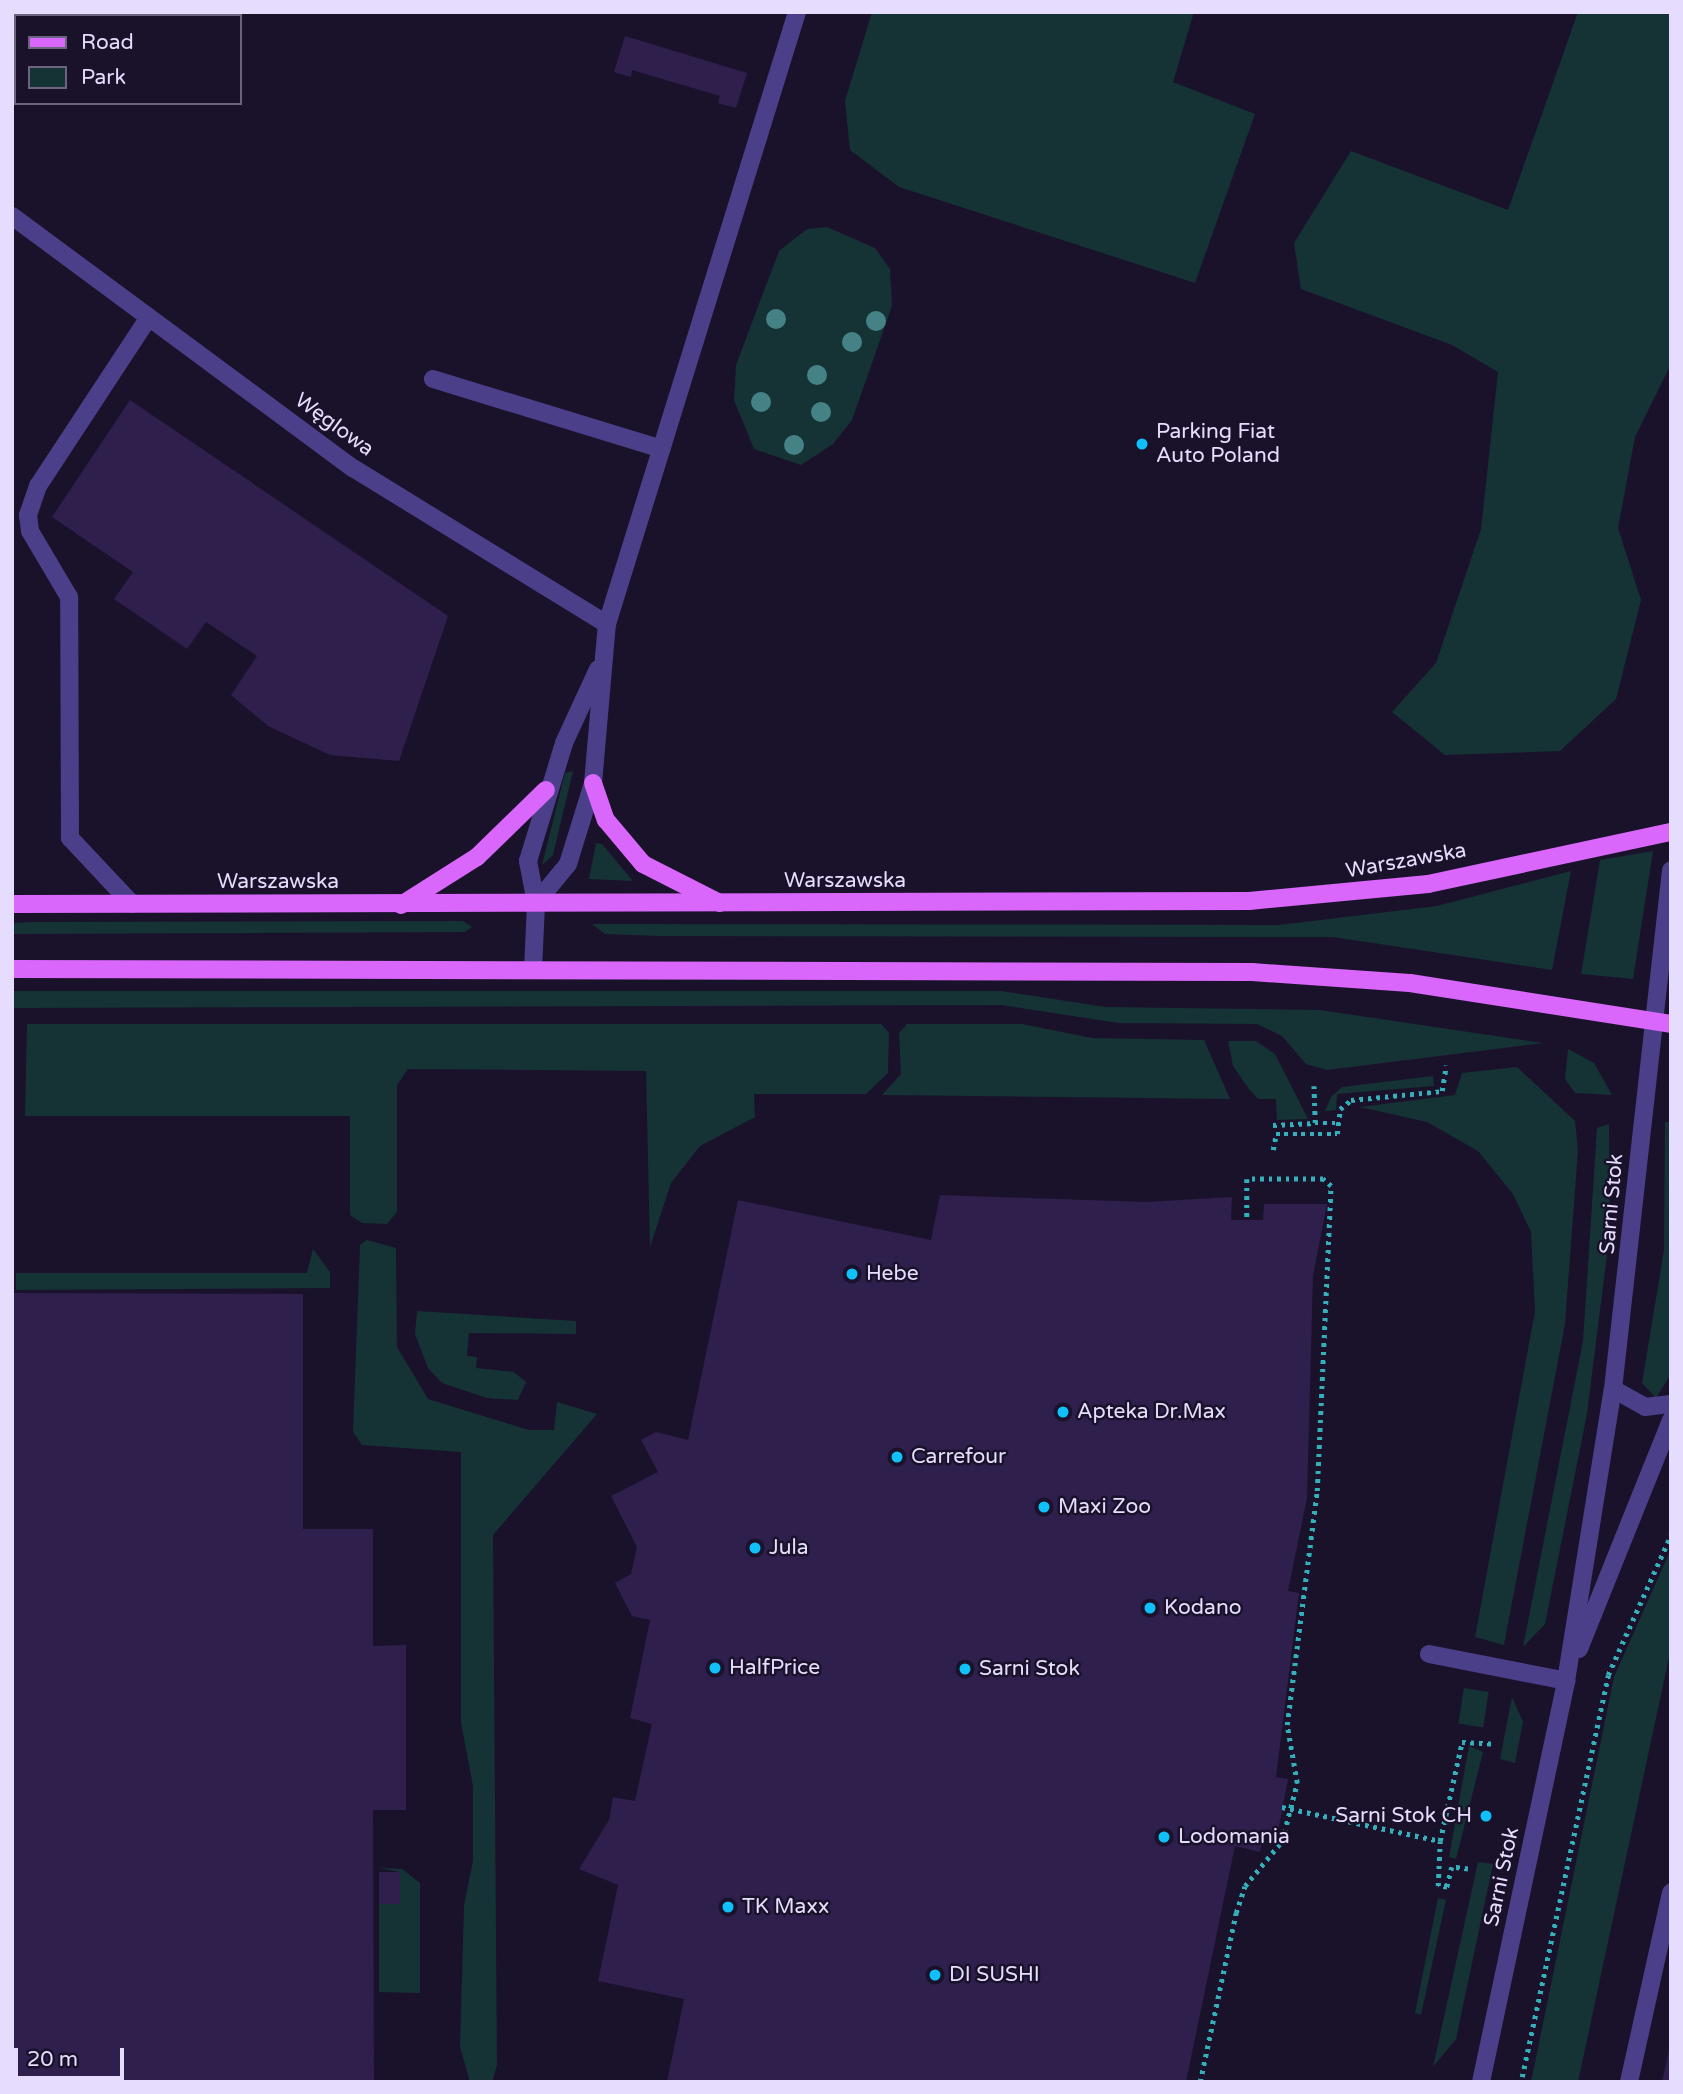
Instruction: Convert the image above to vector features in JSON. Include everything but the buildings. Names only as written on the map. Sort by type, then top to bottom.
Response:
[{"type":"main road","points":[[593,783],[606,820],[643,864],[723,905]]},
{"type":"main road","points":[[401,905],[477,857],[546,789]]},
{"type":"main road","name":"Warszawska","points":[[12,904],[723,905],[1348,896],[1671,831]]},
{"type":"main road","points":[[12,969],[1252,972],[1410,983],[1671,1024]]},
{"type":"street","points":[[533,970],[536,903],[528,861],[546,789],[599,668],[607,624],[797,12]]},
{"type":"street","name":"Węglowa","points":[[12,216],[353,468],[607,624]]},
{"type":"street","points":[[132,904],[70,838],[69,597],[30,531],[28,515],[38,486],[149,317]]},
{"type":"street","points":[[433,379],[662,449]]},
{"type":"street","points":[[536,903],[568,864],[593,783],[603,711],[599,668]]},
{"type":"street","name":"Sarni Stok","points":[[1481,2082],[1566,1681],[1613,1390],[1652,1021],[1671,870]]},
{"type":"street","points":[[1613,1390],[1645,1407],[1671,1404]]},
{"type":"street","name":"Sarni Stok","points":[[1566,1681],[1671,1420]]},
{"type":"street","points":[[1637,1504],[1671,1453]]},
{"type":"street","points":[[1429,1654],[1566,1681]]},
{"type":"street","points":[[1629,2082],[1671,1894]]},
{"type":"path","points":[[1273,1150],[1276,1134],[1337,1133],[1337,1123],[1351,1100],[1442,1091],[1446,1065]]},
{"type":"path","points":[[1314,1086],[1315,1123]]},
{"type":"path","points":[[1273,1125],[1337,1123]]},
{"type":"path","points":[[1200,2082],[1236,1913],[1245,1886],[1282,1841],[1297,1783],[1287,1725],[1317,1491],[1331,1186],[1323,1179],[1247,1179],[1247,1220]]},
{"type":"path","points":[[1522,2077],[1608,1675],[1671,1535]]},
{"type":"path","points":[[1468,1869],[1452,1867],[1447,1887],[1438,1886],[1440,1841],[1462,1742],[1495,1744]]},
{"type":"path","points":[[1283,1807],[1440,1841]]},
{"type":"green space","points":[[872,12],[1194,12],[1173,82],[1255,114],[1195,283],[899,187],[850,150],[845,101]]},
{"type":"green space","points":[[1578,12],[1671,12],[1671,364],[1635,437],[1618,528],[1641,600],[1616,699],[1560,751],[1445,755],[1392,712],[1436,663],[1481,529],[1498,372],[1452,345],[1301,289],[1294,243],[1351,151],[1508,210]]},
{"type":"green space","points":[[827,227],[875,248],[890,269],[892,306],[852,420],[833,444],[801,465],[754,449],[734,400],[736,365],[779,251],[807,229]]},
{"type":"green space","points":[[573,771],[553,855],[542,865],[565,773]]},
{"type":"green space","points":[[596,843],[602,844],[633,881],[589,879]]},
{"type":"green space","points":[[1653,851],[1633,979],[1581,974],[1600,860]]},
{"type":"green space","points":[[1571,871],[1552,970],[1333,937],[658,936],[605,934],[592,924],[1279,925],[1437,906]]},
{"type":"green space","points":[[463,921],[472,927],[465,932],[12,934],[12,923],[33,922]]},
{"type":"green space","points":[[12,991],[1001,991],[1106,1007],[1320,1010],[1543,1043],[1327,1070],[1306,1064],[1282,1036],[1257,1024],[1118,1023],[1001,1005],[12,1008]]},
{"type":"green space","points":[[27,1024],[881,1024],[889,1033],[888,1073],[866,1094],[754,1094],[755,1117],[700,1146],[671,1183],[650,1247],[646,1071],[408,1069],[397,1085],[397,1212],[387,1224],[362,1223],[350,1215],[350,1116],[25,1116]]},
{"type":"green space","points":[[907,1024],[1022,1024],[1092,1038],[1204,1040],[1230,1099],[882,1095],[901,1074],[899,1033]]},
{"type":"green space","points":[[1228,1041],[1256,1041],[1275,1054],[1308,1119],[1277,1120],[1276,1099],[1258,1099],[1249,1089],[1233,1066]]},
{"type":"green space","points":[[1568,1049],[1594,1063],[1612,1095],[1575,1093],[1565,1079]]},
{"type":"green space","points":[[1517,1067],[1575,1121],[1578,1150],[1565,1324],[1504,1645],[1475,1637],[1535,1311],[1531,1232],[1513,1194],[1478,1151],[1427,1122],[1360,1107],[1455,1095],[1462,1073]]},
{"type":"green space","points":[[1433,1076],[1434,1086],[1337,1094],[1336,1110],[1325,1111],[1331,1097],[1342,1087]]},
{"type":"green space","points":[[1665,1122],[1671,1122],[1671,1374],[1656,1398],[1642,1383],[1664,1250]]},
{"type":"green space","points":[[1609,1124],[1610,1231],[1587,1414],[1545,1624],[1523,1647],[1583,1341],[1597,1128]]},
{"type":"green space","points":[[367,1240],[396,1248],[397,1347],[428,1399],[529,1430],[554,1430],[557,1402],[597,1414],[493,1535],[497,2065],[492,2082],[470,2082],[460,2047],[464,1905],[473,1861],[473,1786],[461,1723],[461,1452],[362,1445],[353,1432],[360,1245]]},
{"type":"green space","points":[[313,1249],[330,1272],[330,1288],[16,1290],[16,1273],[307,1273]]},
{"type":"green space","points":[[417,1311],[576,1321],[576,1334],[469,1333],[467,1356],[477,1357],[476,1368],[514,1372],[526,1382],[518,1400],[487,1398],[442,1383],[428,1368],[415,1334]]},
{"type":"green space","points":[[1671,1549],[1671,1648],[1578,2082],[1531,2082],[1614,1677]]},
{"type":"green space","points":[[1464,1688],[1489,1692],[1483,1727],[1458,1724]]},
{"type":"green space","points":[[1512,1697],[1523,1722],[1515,1763],[1500,1759]]},
{"type":"green space","points":[[1469,1746],[1483,1752],[1456,1859],[1449,1857]]},
{"type":"green space","points":[[1478,1862],[1493,1864],[1456,2039],[1433,2067]]},
{"type":"green space","points":[[379,1868],[402,1869],[420,1883],[420,1993],[379,1992],[379,1904],[400,1904],[400,1872]]},
{"type":"green space","points":[[1438,1898],[1446,1900],[1421,2015],[1415,2013]]},
{"type":"place","name":"Parking Fiat Auto Poland","points":[[1142,444]]},
{"type":"place","name":"Hebe","points":[[852,1274]]},
{"type":"place","name":"Apteka Dr.Max","points":[[1063,1412]]},
{"type":"place","name":"Carrefour","points":[[897,1457]]},
{"type":"place","name":"Maxi Zoo","points":[[1044,1507]]},
{"type":"place","name":"Jula","points":[[755,1548]]},
{"type":"place","name":"Kodano","points":[[1150,1608]]},
{"type":"place","name":"HalfPrice","points":[[715,1668]]},
{"type":"place","name":"Sarni Stok","points":[[965,1669]]},
{"type":"place","name":"Sarni Stok CH","points":[[1486,1816]]},
{"type":"place","name":"Lodomania","points":[[1164,1837]]},
{"type":"place","name":"TK Maxx","points":[[728,1907]]},
{"type":"place","name":"DI SUSHI","points":[[935,1975]]}]
